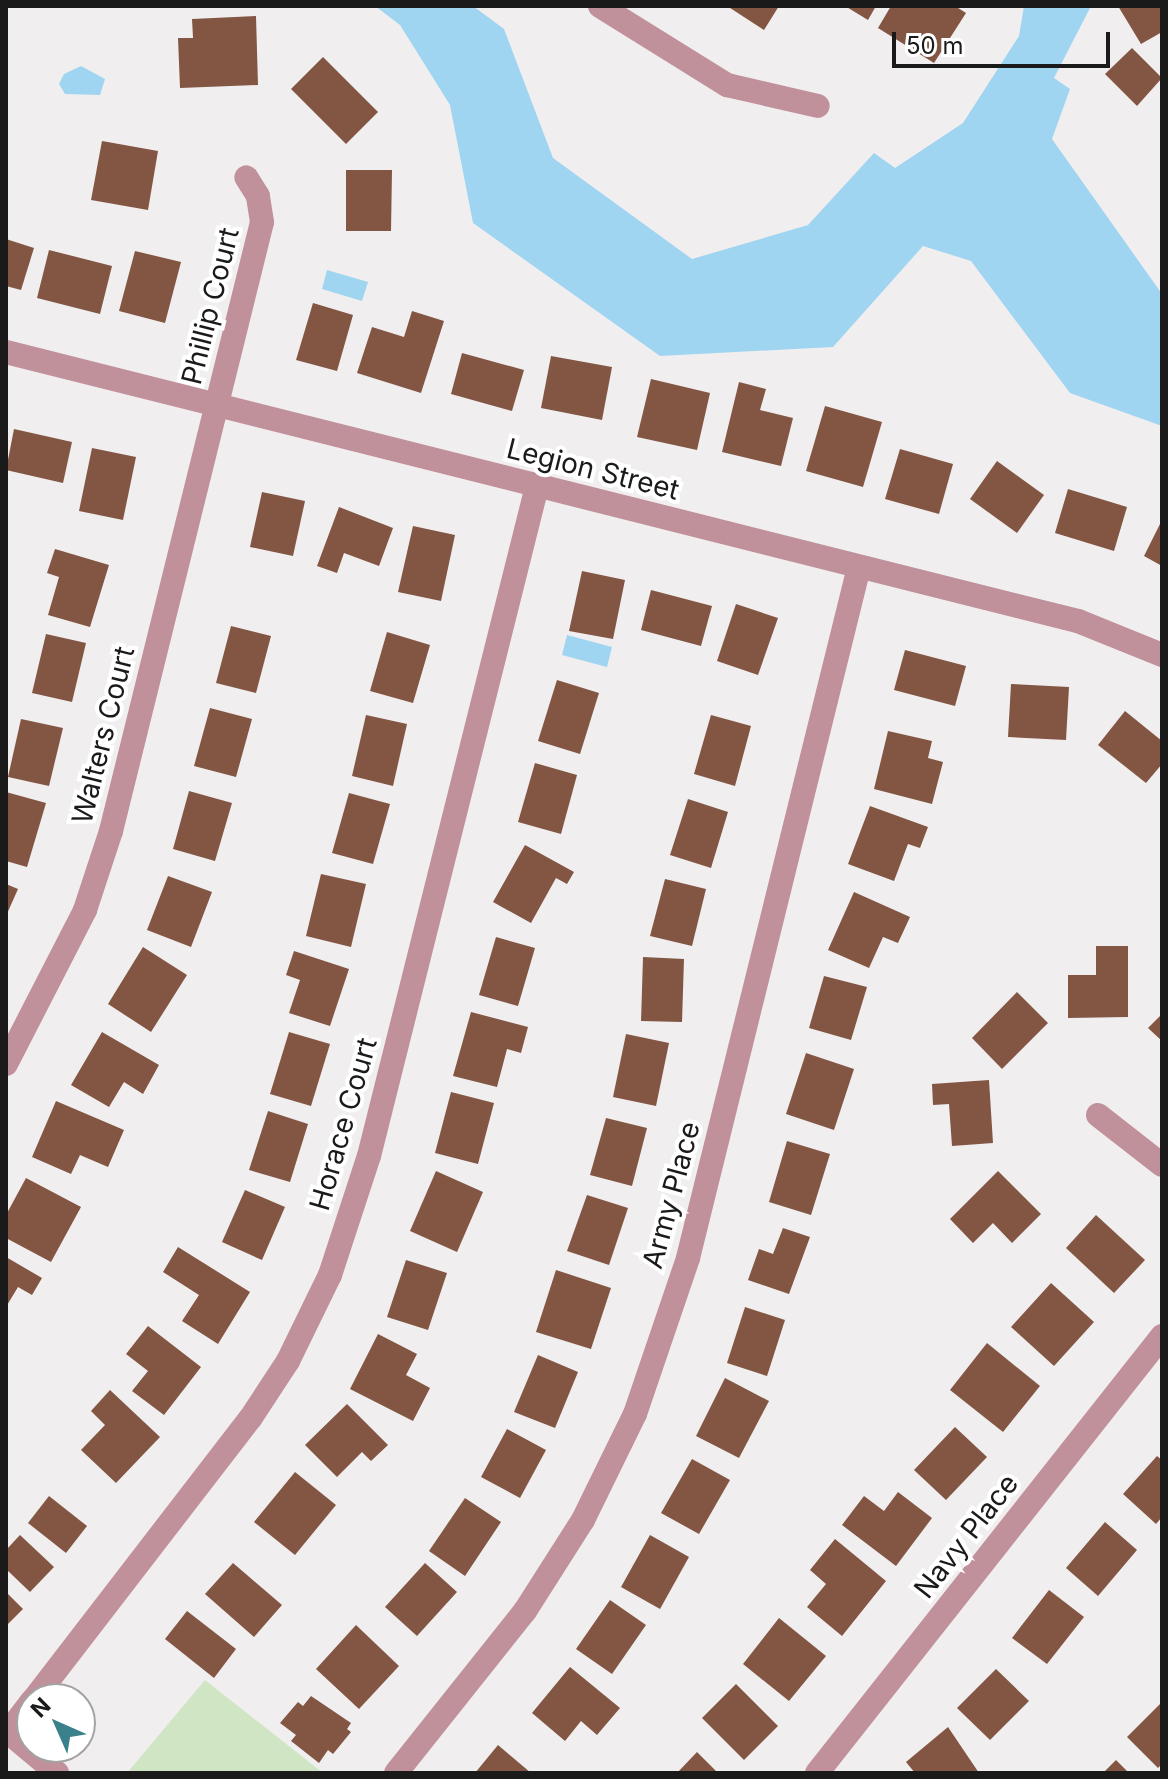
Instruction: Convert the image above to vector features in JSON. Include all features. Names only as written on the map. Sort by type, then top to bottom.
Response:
[{"type":"street","points":[[600,6],[727,85],[818,106]]},
{"type":"street","name":"Phillip Court","points":[[217,405],[262,222],[258,196],[246,177]]},
{"type":"street","name":"Legion Street","points":[[6,352],[1078,621],[1162,655]]},
{"type":"street","name":"Walters Court","points":[[6,1064],[85,910],[102,857],[217,405]]},
{"type":"street","name":"Horace Court","points":[[46,1683],[250,1419],[288,1361],[330,1275],[369,1156],[537,486]]},
{"type":"street","name":"Army Place","points":[[396,1773],[525,1611],[583,1520],[635,1414],[688,1258],[859,567]]},
{"type":"street","points":[[1098,1115],[1162,1165]]},
{"type":"street","name":"Navy Place","points":[[817,1773],[1162,1336]]},
{"type":"street","points":[[7,1733],[57,1773]]},
{"type":"green space","points":[[205,1680],[323,1773],[127,1773]]},
{"type":"water","points":[[375,6],[473,6],[504,29],[553,158],[692,259],[808,225],[874,153],[895,168],[963,123],[1019,36],[1024,6],[1091,6],[1054,78],[1070,89],[1052,139],[1162,294],[1162,426],[1070,393],[971,261],[923,246],[833,347],[660,356],[473,223],[450,105],[400,25]]},
{"type":"water","points":[[81,66],[105,79],[100,95],[65,94],[59,84],[64,74]]},
{"type":"water","points":[[327,270],[368,282],[362,301],[322,289]]},
{"type":"water","points":[[567,635],[612,647],[607,667],[562,655]]},
{"type":"building","points":[[727,6],[779,6],[764,30]]},
{"type":"building","points":[[845,6],[876,6],[868,20]]},
{"type":"building","points":[[891,6],[955,6],[966,13],[934,63],[878,28]]},
{"type":"building","points":[[1118,6],[1162,6],[1162,32],[1141,44]]},
{"type":"building","points":[[256,16],[258,85],[180,88],[178,38],[193,38],[192,19]]},
{"type":"building","points":[[1132,48],[1162,78],[1137,106],[1105,74]]},
{"type":"building","points":[[323,57],[378,112],[346,144],[291,89]]},
{"type":"building","points":[[102,141],[158,151],[148,210],[91,200]]},
{"type":"building","points":[[346,170],[392,170],[391,231],[346,231]]},
{"type":"building","points":[[6,239],[34,248],[21,290],[6,286]]},
{"type":"building","points":[[49,250],[112,266],[100,314],[37,298]]},
{"type":"building","points":[[135,251],[181,262],[165,323],[119,311]]},
{"type":"building","points":[[313,303],[353,315],[337,371],[296,360]]},
{"type":"building","points":[[412,311],[444,321],[421,393],[357,373],[372,327],[404,337]]},
{"type":"building","points":[[462,353],[524,370],[512,411],[451,394]]},
{"type":"building","points":[[551,356],[612,367],[602,420],[541,408]]},
{"type":"building","points":[[651,379],[710,393],[697,450],[637,437]]},
{"type":"building","points":[[739,382],[766,389],[760,410],[793,418],[781,466],[722,452]]},
{"type":"building","points":[[825,406],[882,422],[863,487],[806,471]]},
{"type":"building","points":[[14,429],[72,442],[63,483],[6,470]]},
{"type":"building","points":[[92,448],[136,457],[123,520],[79,511]]},
{"type":"building","points":[[900,449],[953,464],[939,514],[885,499]]},
{"type":"building","points":[[997,461],[1044,495],[1017,533],[970,499]]},
{"type":"building","points":[[1068,489],[1127,507],[1114,551],[1055,533]]},
{"type":"building","points":[[262,492],[305,501],[293,556],[250,547]]},
{"type":"building","points":[[339,507],[393,528],[379,566],[344,553],[337,573],[317,566]]},
{"type":"building","points":[[1162,520],[1162,566],[1144,556]]},
{"type":"building","points":[[413,526],[455,535],[441,601],[398,592]]},
{"type":"building","points":[[55,549],[109,565],[90,627],[48,615],[59,577],[47,573]]},
{"type":"building","points":[[582,571],[625,580],[613,639],[569,631]]},
{"type":"building","points":[[651,590],[712,606],[701,646],[641,630]]},
{"type":"building","points":[[736,604],[778,618],[758,675],[717,661]]},
{"type":"building","points":[[231,626],[271,636],[256,693],[216,683]]},
{"type":"building","points":[[387,632],[430,645],[413,703],[370,691]]},
{"type":"building","points":[[46,634],[86,643],[72,702],[32,693]]},
{"type":"building","points":[[905,650],[966,666],[955,706],[894,690]]},
{"type":"building","points":[[557,680],[599,693],[580,754],[538,741]]},
{"type":"building","points":[[1011,684],[1069,687],[1066,740],[1008,737]]},
{"type":"building","points":[[210,708],[252,719],[236,777],[194,766]]},
{"type":"building","points":[[1125,711],[1162,741],[1162,764],[1146,783],[1098,745]]},
{"type":"building","points":[[366,715],[407,724],[393,786],[352,776]]},
{"type":"building","points":[[711,715],[751,726],[735,786],[694,774]]},
{"type":"building","points":[[21,719],[63,728],[49,786],[8,777]]},
{"type":"building","points":[[888,731],[932,741],[928,758],[943,762],[932,804],[874,789]]},
{"type":"building","points":[[535,763],[577,775],[561,834],[518,822]]},
{"type":"building","points":[[189,791],[232,803],[215,861],[173,849]]},
{"type":"building","points":[[6,792],[46,803],[27,867],[6,861]]},
{"type":"building","points":[[349,793],[390,804],[373,864],[332,853]]},
{"type":"building","points":[[688,799],[728,812],[711,868],[670,855]]},
{"type":"building","points":[[870,806],[928,827],[920,848],[908,844],[894,881],[848,864]]},
{"type":"building","points":[[525,845],[574,872],[567,884],[556,878],[531,923],[493,902]]},
{"type":"building","points":[[321,874],[366,884],[351,947],[306,936]]},
{"type":"building","points":[[168,876],[212,892],[191,947],[147,930]]},
{"type":"building","points":[[665,879],[706,889],[692,946],[650,936]]},
{"type":"building","points":[[6,884],[18,889],[6,916]]},
{"type":"building","points":[[854,892],[910,917],[898,943],[883,937],[869,968],[828,950]]},
{"type":"building","points":[[496,937],[535,948],[518,1006],[479,995]]},
{"type":"building","points":[[1096,946],[1128,946],[1128,1017],[1068,1018],[1068,975],[1096,975]]},
{"type":"building","points":[[143,947],[187,975],[151,1032],[108,1004]]},
{"type":"building","points":[[294,951],[349,969],[330,1026],[289,1013],[300,980],[286,975]]},
{"type":"building","points":[[643,957],[684,959],[682,1022],[641,1021]]},
{"type":"building","points":[[824,976],[867,987],[851,1040],[809,1028]]},
{"type":"building","points":[[1017,992],[1048,1023],[1002,1069],[972,1038]]},
{"type":"building","points":[[471,1012],[528,1027],[521,1053],[507,1049],[497,1087],[453,1076]]},
{"type":"building","points":[[1162,1014],[1162,1041],[1148,1028]]},
{"type":"building","points":[[102,1032],[159,1065],[143,1094],[124,1082],[109,1107],[71,1085]]},
{"type":"building","points":[[289,1032],[330,1044],[311,1106],[270,1094]]},
{"type":"building","points":[[626,1034],[669,1043],[656,1106],[613,1097]]},
{"type":"building","points":[[806,1053],[854,1069],[834,1130],[786,1114]]},
{"type":"building","points":[[989,1080],[993,1143],[952,1146],[949,1104],[933,1105],[932,1084]]},
{"type":"building","points":[[451,1092],[494,1103],[478,1164],[435,1153]]},
{"type":"building","points":[[56,1101],[124,1130],[108,1167],[80,1155],[71,1174],[32,1157]]},
{"type":"building","points":[[268,1111],[308,1124],[290,1182],[249,1170]]},
{"type":"building","points":[[606,1118],[647,1128],[632,1186],[590,1175]]},
{"type":"building","points":[[787,1141],[830,1154],[811,1215],[769,1202]]},
{"type":"building","points":[[436,1171],[483,1192],[457,1252],[410,1231]]},
{"type":"building","points":[[998,1171],[1041,1214],[1012,1243],[993,1223],[973,1243],[950,1219]]},
{"type":"building","points":[[26,1178],[81,1207],[51,1262],[6,1238],[6,1215]]},
{"type":"building","points":[[245,1190],[285,1207],[262,1260],[222,1242]]},
{"type":"building","points":[[587,1195],[628,1208],[609,1265],[567,1251]]},
{"type":"building","points":[[1096,1215],[1145,1260],[1114,1293],[1066,1248]]},
{"type":"building","points":[[783,1228],[810,1237],[789,1294],[748,1280],[759,1249],[773,1254]]},
{"type":"building","points":[[178,1247],[250,1292],[218,1344],[182,1321],[199,1295],[163,1272]]},
{"type":"building","points":[[6,1257],[42,1278],[32,1295],[18,1287],[6,1307]]},
{"type":"building","points":[[406,1260],[447,1273],[428,1330],[387,1317]]},
{"type":"building","points":[[556,1270],[611,1288],[591,1349],[536,1332]]},
{"type":"building","points":[[1051,1283],[1094,1322],[1054,1366],[1011,1327]]},
{"type":"building","points":[[745,1307],[785,1320],[767,1376],[727,1363]]},
{"type":"building","points":[[148,1326],[201,1367],[164,1415],[132,1391],[148,1371],[126,1354]]},
{"type":"building","points":[[378,1334],[417,1354],[406,1375],[430,1388],[413,1421],[350,1389]]},
{"type":"building","points":[[987,1343],[1040,1386],[1003,1432],[950,1390]]},
{"type":"building","points":[[538,1355],[578,1372],[555,1428],[514,1412]]},
{"type":"building","points":[[725,1378],[769,1401],[739,1458],[696,1436]]},
{"type":"building","points":[[110,1390],[160,1437],[116,1483],[81,1450],[105,1425],[91,1411]]},
{"type":"building","points":[[347,1404],[388,1445],[371,1461],[362,1452],[337,1477],[305,1445]]},
{"type":"building","points":[[955,1427],[987,1457],[946,1500],[914,1470]]},
{"type":"building","points":[[507,1429],[546,1450],[520,1498],[481,1477]]},
{"type":"building","points":[[1157,1456],[1162,1460],[1162,1517],[1156,1524],[1123,1494]]},
{"type":"building","points":[[692,1459],[730,1480],[699,1534],[661,1513]]},
{"type":"building","points":[[295,1472],[336,1505],[295,1555],[254,1522]]},
{"type":"building","points":[[898,1492],[932,1518],[896,1566],[842,1525],[864,1496],[884,1511]]},
{"type":"building","points":[[49,1496],[87,1526],[66,1553],[28,1523]]},
{"type":"building","points":[[465,1498],[501,1522],[465,1576],[429,1551]]},
{"type":"building","points":[[1105,1522],[1137,1550],[1098,1596],[1066,1568]]},
{"type":"building","points":[[20,1535],[54,1567],[30,1592],[6,1569],[6,1550]]},
{"type":"building","points":[[650,1535],[689,1557],[660,1609],[621,1587]]},
{"type":"building","points":[[835,1539],[886,1581],[842,1636],[807,1607],[826,1584],[810,1570]]},
{"type":"building","points":[[233,1563],[282,1605],[254,1637],[205,1594]]},
{"type":"building","points":[[425,1563],[457,1592],[417,1636],[385,1607]]},
{"type":"building","points":[[1049,1590],[1084,1617],[1047,1664],[1012,1638]]},
{"type":"building","points":[[6,1592],[23,1609],[6,1626]]},
{"type":"building","points":[[610,1600],[646,1625],[612,1674],[576,1649]]},
{"type":"building","points":[[187,1611],[236,1649],[214,1678],[165,1639]]},
{"type":"building","points":[[779,1618],[826,1656],[789,1701],[743,1664]]},
{"type":"building","points":[[356,1625],[399,1666],[359,1709],[316,1669]]},
{"type":"building","points":[[570,1667],[620,1708],[597,1735],[581,1721],[565,1741],[532,1713]]},
{"type":"building","points":[[996,1669],[1029,1701],[990,1740],[957,1708]]},
{"type":"building","points":[[736,1684],[778,1726],[744,1760],[702,1718]]},
{"type":"building","points":[[311,1696],[351,1723],[347,1729],[351,1732],[333,1754],[328,1750],[319,1763],[291,1741],[296,1735],[280,1723],[298,1702],[303,1706]]},
{"type":"building","points":[[1162,1702],[1162,1764],[1158,1768],[1127,1737]]},
{"type":"building","points":[[948,1727],[979,1773],[915,1773],[906,1762]]},
{"type":"building","points":[[498,1745],[531,1773],[475,1773]]},
{"type":"building","points":[[697,1752],[718,1773],[677,1773]]},
{"type":"building","points":[[1116,1760],[1129,1773],[1103,1773]]}]
